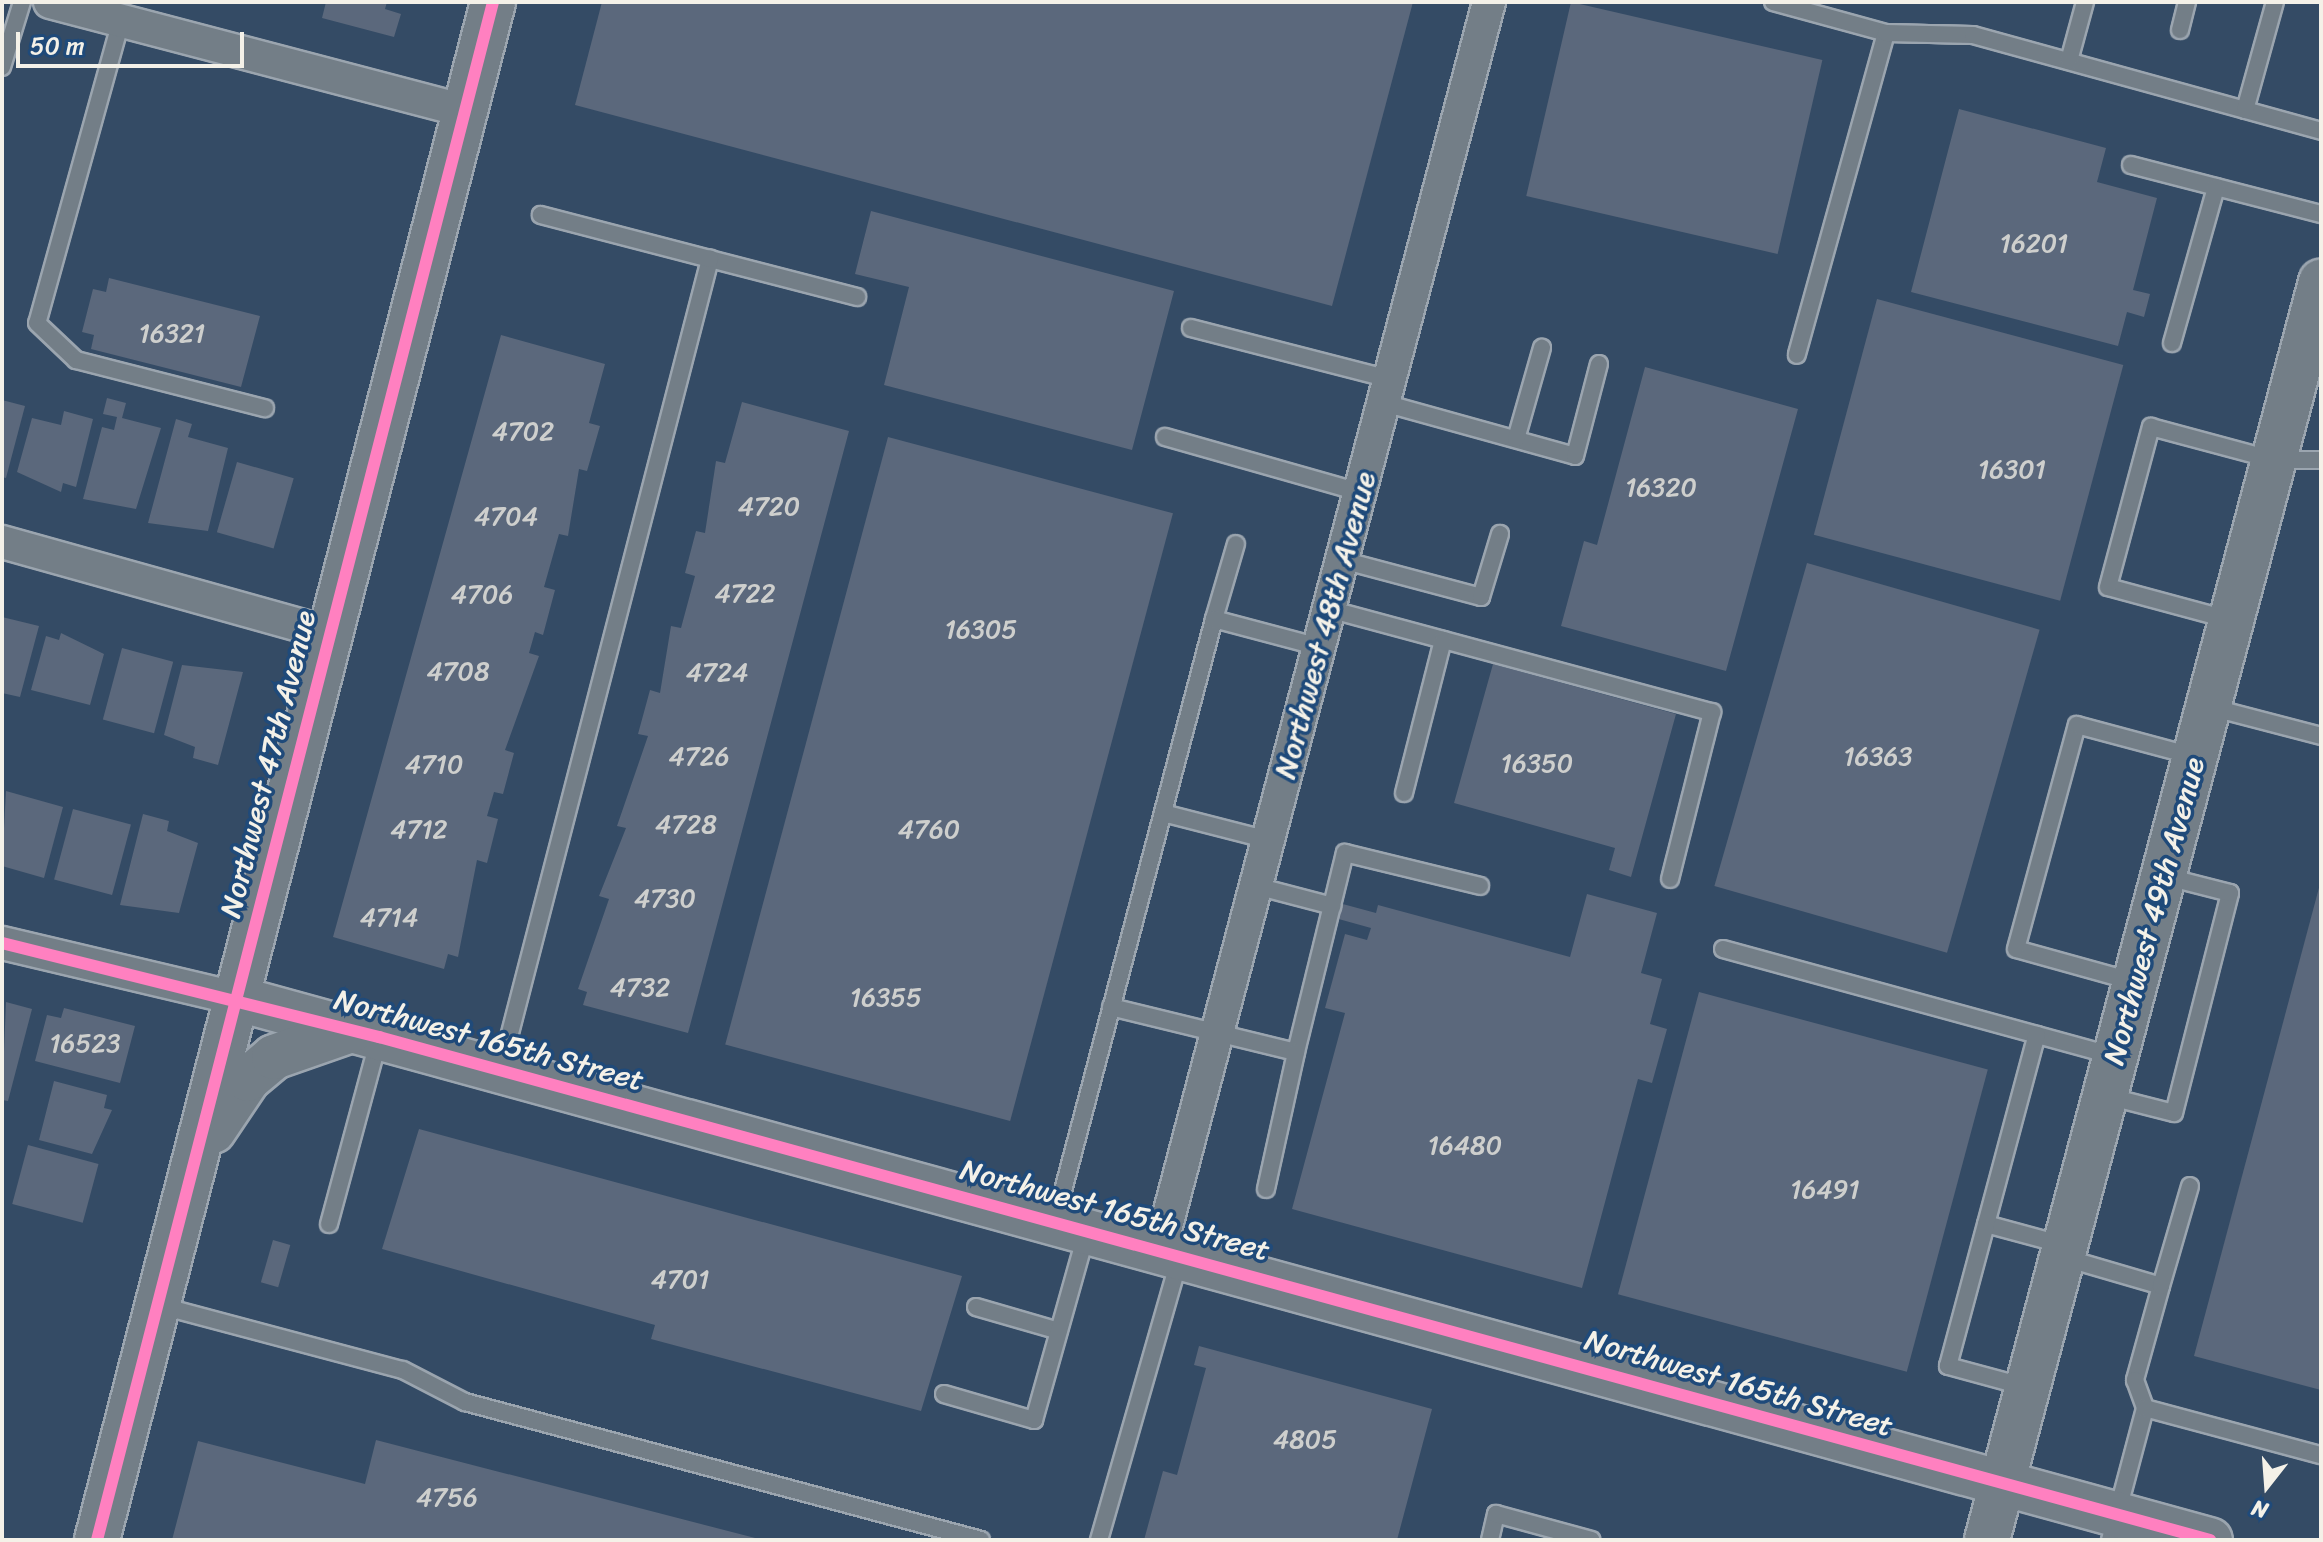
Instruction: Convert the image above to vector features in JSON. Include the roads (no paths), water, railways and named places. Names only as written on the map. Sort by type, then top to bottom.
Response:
[{"type":"street","points":[[50,2],[465,111]]},
{"type":"street","name":"Northwest 47th Avenue","points":[[97,1540],[493,2]]},
{"type":"street","name":"Northwest 48th Avenue","points":[[1170,1252],[1217,1033],[1489,2]]},
{"type":"street","name":"Northwest 49th Avenue","points":[[1987,1540],[2321,282]]},
{"type":"street","points":[[2,542],[329,633]]},
{"type":"street","name":"Northwest 165th Street","points":[[2,943],[235,998],[1170,1252],[2003,1483],[2114,1527],[2210,1540]]},
{"type":"street","points":[[195,1156],[248,1079],[274,1057],[365,1033]]},
{"type":"lane","points":[[2,67],[22,2]]},
{"type":"lane","points":[[1773,2],[1886,33],[1973,35],[2321,131]]},
{"type":"lane","points":[[2069,61],[2085,2]]},
{"type":"lane","points":[[2180,30],[2187,2]]},
{"type":"lane","points":[[2245,110],[2275,2]]},
{"type":"lane","points":[[121,21],[37,323],[76,360],[265,408]]},
{"type":"lane","points":[[1797,355],[1886,33]]},
{"type":"lane","points":[[2131,165],[2321,214]]},
{"type":"lane","points":[[2172,343],[2216,187]]},
{"type":"lane","points":[[541,215],[857,297]]},
{"type":"lane","points":[[500,1070],[710,259]]},
{"type":"lane","points":[[1191,328],[1387,391],[1516,439],[1575,456],[1599,364]]},
{"type":"lane","points":[[1516,439],[1542,348]]},
{"type":"lane","points":[[2231,620],[2108,587],[2151,427],[2274,460],[2321,460]]},
{"type":"lane","points":[[1165,437],[1360,492]]},
{"type":"lane","points":[[1342,560],[1481,597],[1500,534]]},
{"type":"lane","points":[[944,1394],[1034,1420],[1059,1331],[1072,1225],[1111,1007],[1236,544]]},
{"type":"lane","points":[[1329,609],[1712,712],[1670,879]]},
{"type":"lane","points":[[1214,619],[1319,647]]},
{"type":"lane","points":[[1404,793],[1443,640]]},
{"type":"lane","points":[[2209,706],[2321,736]]},
{"type":"lane","points":[[2135,982],[2016,949],[2077,725],[2195,757]]},
{"type":"lane","points":[[1163,813],[1268,840]]},
{"type":"lane","points":[[1266,1189],[1345,853],[1480,886]]},
{"type":"lane","points":[[1723,949],[2037,1035],[2174,1113],[2230,893],[2163,876]]},
{"type":"lane","points":[[1256,886],[1332,906]]},
{"type":"lane","points":[[1111,1007],[1296,1052]]},
{"type":"lane","points":[[329,1224],[365,1033]]},
{"type":"lane","points":[[2028,1387],[1948,1366],[2037,1035]]},
{"type":"lane","points":[[2114,1527],[2145,1408],[2135,1380],[2190,1186]]},
{"type":"lane","points":[[1986,1224],[2161,1286]]},
{"type":"lane","points":[[1099,1540],[1170,1252]]},
{"type":"lane","points":[[157,1304],[403,1370],[465,1402],[981,1540]]},
{"type":"lane","points":[[976,1307],[1059,1331]]},
{"type":"lane","points":[[2145,1408],[2321,1455]]},
{"type":"lane","points":[[1490,1540],[1496,1514],[1592,1540]]}]
